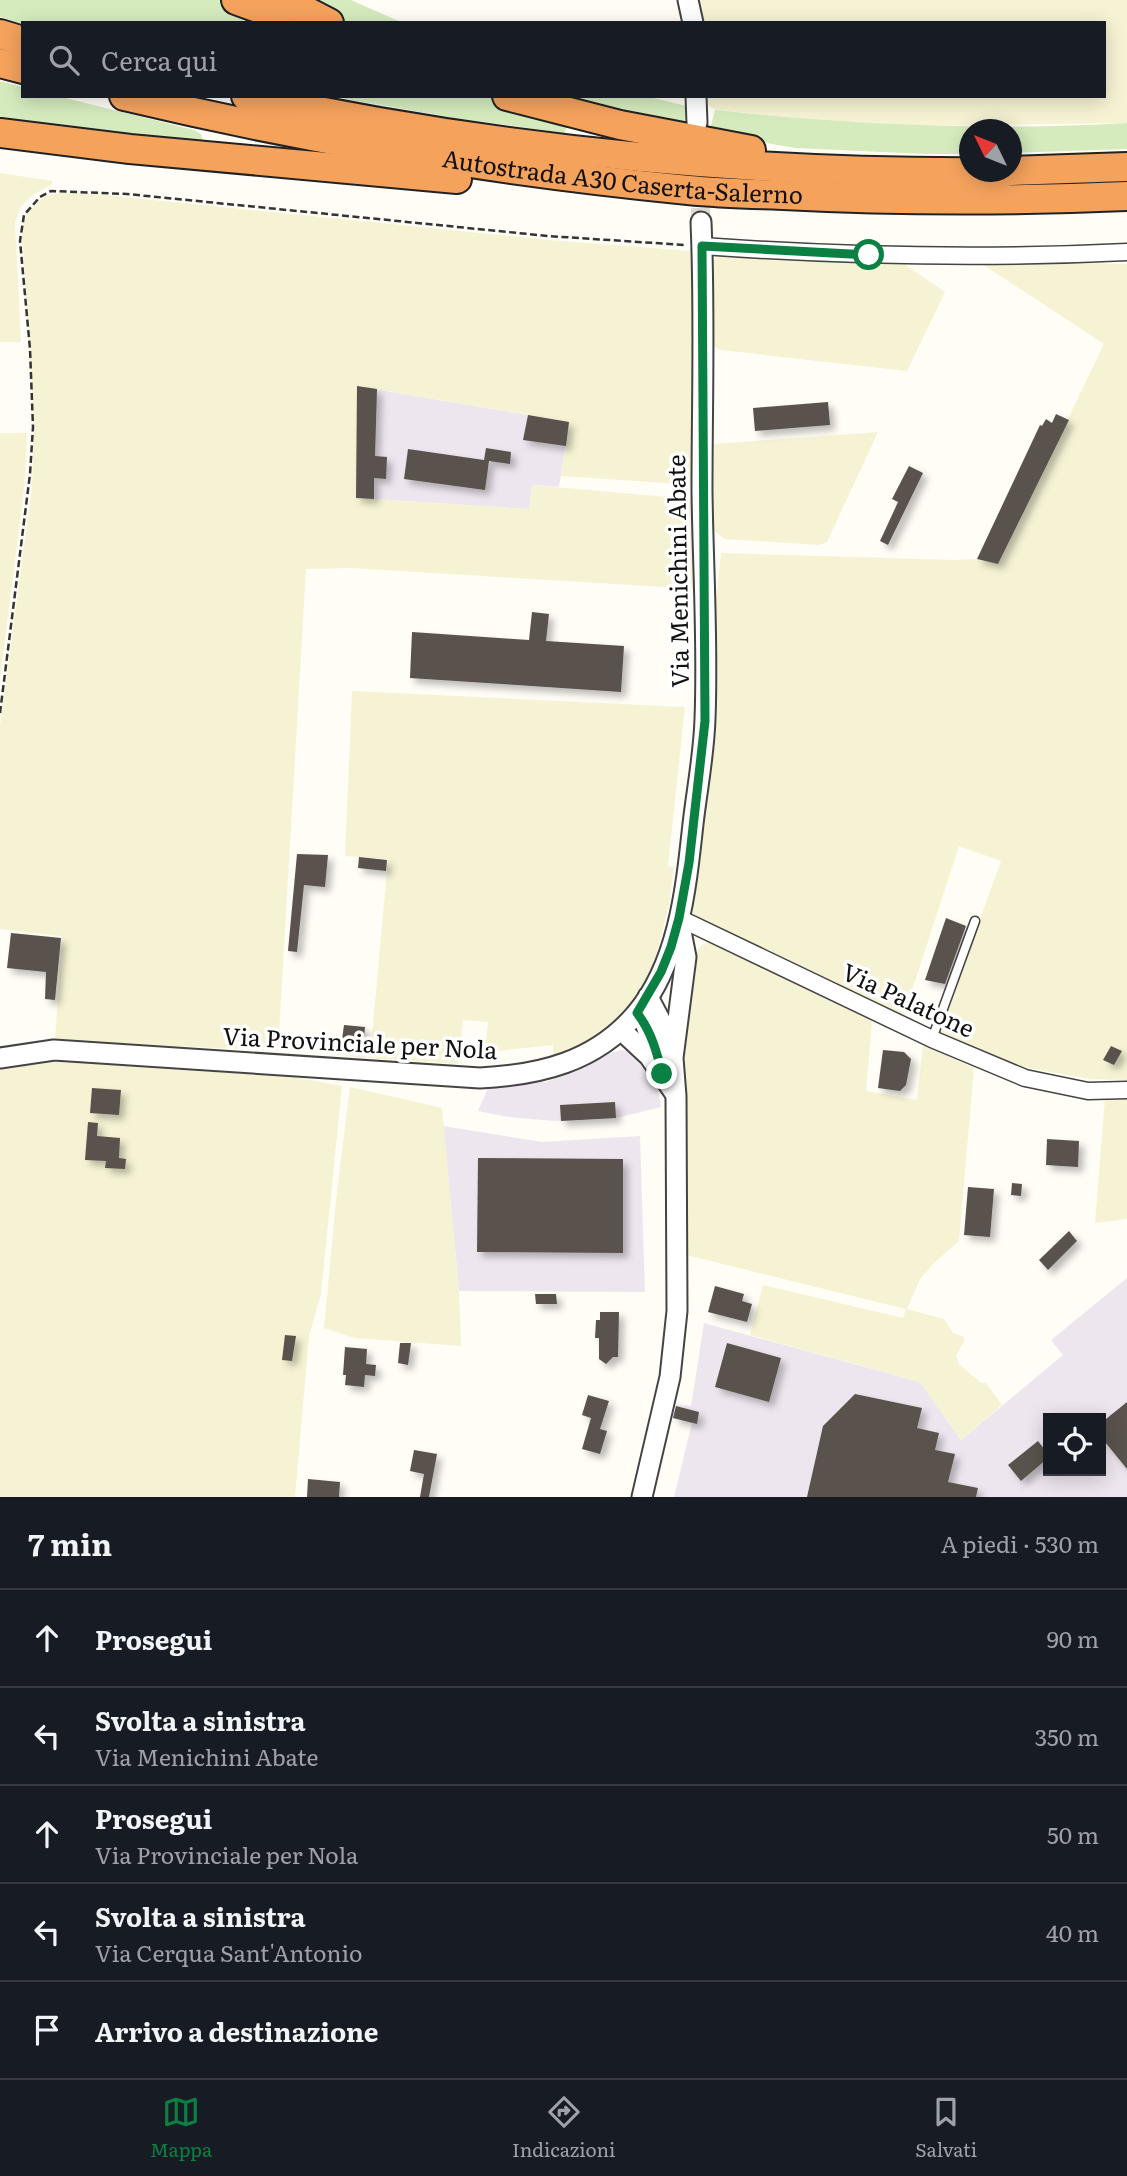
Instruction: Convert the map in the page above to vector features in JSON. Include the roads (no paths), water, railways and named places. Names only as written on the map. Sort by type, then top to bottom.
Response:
[{"type":"highway","points":[[236,0],[293,21]]},
{"type":"highway","points":[[284,0],[325,21]]},
{"type":"highway","points":[[0,34],[21,40]]},
{"type":"highway","points":[[0,63],[21,68]]},
{"type":"highway","name":"Autostrada A30 Caserta-Salerno","points":[[133,98],[257,127],[351,145],[537,174],[690,191],[956,200],[1127,196]]},
{"type":"highway","name":"Autostrada A30 Caserta-Salerno","points":[[256,98],[358,119],[485,139],[648,158],[813,169],[959,171]]},
{"type":"highway","points":[[515,98],[620,125],[783,154],[813,169]]},
{"type":"highway","points":[[0,133],[130,149],[464,180],[537,174]]},
{"type":"highway","points":[[1022,172],[1127,167]]},
{"type":"street","points":[[688,0],[693,21]]},
{"type":"street","points":[[696,98],[697,123]]},
{"type":"street","name":"Via Menichini Abate","points":[[679,918],[689,863],[705,721],[701,222]]},
{"type":"street","points":[[702,246],[869,255],[1036,256],[1127,252]]},
{"type":"street","points":[[668,1066],[686,957],[679,918]]},
{"type":"street","name":"Via Provinciale per Nola","points":[[0,1058],[54,1050],[480,1078],[557,1068],[581,1058],[621,1030],[642,1005],[671,947],[679,918]]},
{"type":"street","name":"Via Palatone","points":[[679,918],[932,1039],[1026,1078],[1088,1091],[1127,1090]]},
{"type":"street","points":[[642,1005],[645,1023],[656,1049],[668,1066],[676,1096],[677,1311],[670,1377],[642,1497]]},
{"type":"street","points":[[621,1030],[649,1056],[668,1066]]},
{"type":"lane","points":[[932,1039],[975,921]]},
{"type":"tunnel","points":[[698,150],[701,222]]}]
